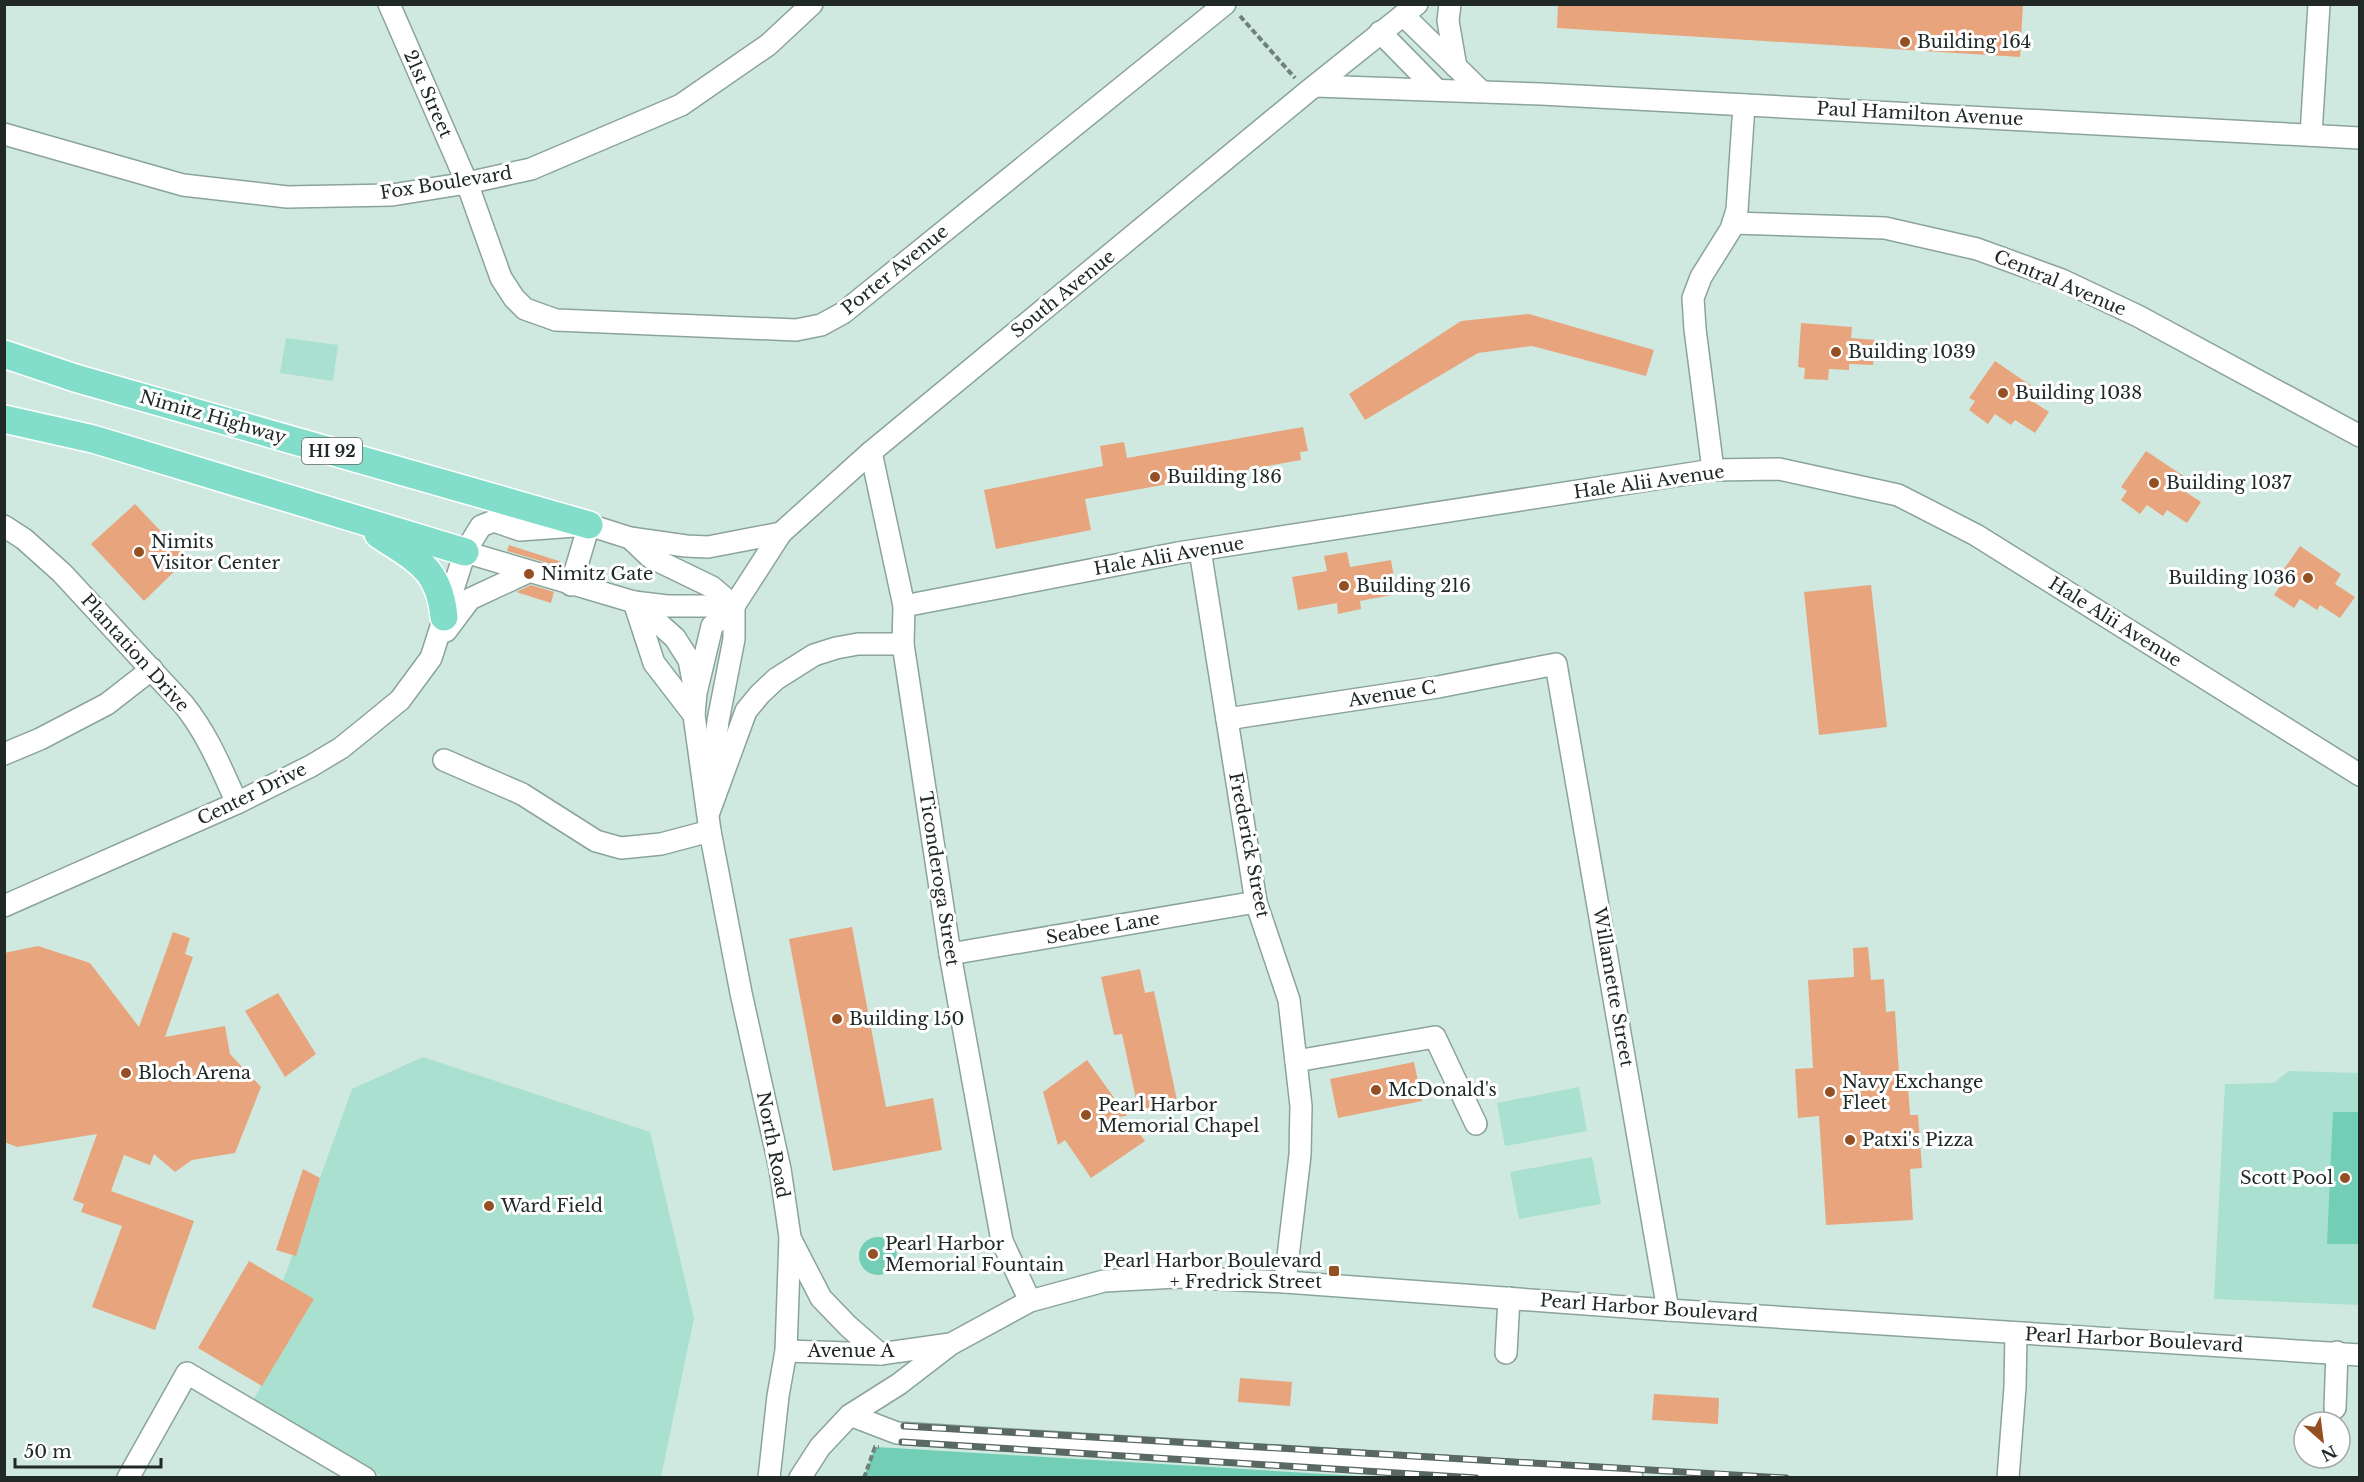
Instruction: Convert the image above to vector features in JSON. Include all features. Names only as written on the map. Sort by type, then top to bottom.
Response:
[{"type":"main road","name":"Nimitz Highway","points":[[4,354],[75,378],[589,525]]},
{"type":"main road","points":[[4,364],[75,378]]},
{"type":"main road","points":[[4,419],[93,439],[465,552]]},
{"type":"main road","points":[[358,519],[427,569],[442,602],[444,617]]},
{"type":"street","name":"21st Street","points":[[389,4],[467,183]]},
{"type":"street","name":"Fox Boulevard","points":[[4,134],[183,185],[288,197],[392,195],[467,183],[531,169],[681,105],[768,45],[812,4]]},
{"type":"street","points":[[1450,4],[1448,21],[1456,67]]},
{"type":"street","points":[[2311,135],[2319,4]]},
{"type":"street","name":"Porter Avenue","points":[[467,183],[501,278],[514,298],[525,309],[538,315],[556,320],[783,330],[808,328],[821,325],[843,313],[1232,9]]},
{"type":"street","points":[[1410,10],[1456,67],[1481,91]]},
{"type":"street","name":"South Avenue","points":[[734,606],[781,533],[871,452],[1380,32],[1410,10]]},
{"type":"street","points":[[1380,32],[1437,90]]},
{"type":"street","name":"Paul Hamilton Avenue","points":[[1311,89],[1481,91],[2360,138]]},
{"type":"street","points":[[1713,470],[1693,298],[1701,277],[1733,223],[1737,210],[1744,105]]},
{"type":"street","name":"Central Avenue","points":[[1733,223],[1885,228],[1977,249],[2062,280],[2138,316],[2255,377],[2360,436]]},
{"type":"street","name":"Ticonderoga Street","points":[[871,452],[904,606],[903,644],[950,954],[1002,1241],[1030,1301]]},
{"type":"street","name":"Hale Alii Avenue","points":[[904,606],[1200,550],[1713,470],[1779,470],[1898,495],[1976,535],[2360,775]]},
{"type":"street","name":"Center Drive","points":[[4,906],[237,803],[311,766],[341,748],[400,700],[431,658],[465,552],[481,526],[494,521],[520,530],[589,525]]},
{"type":"street","points":[[571,585],[589,525]]},
{"type":"street","name":"Nimitz Highway","points":[[589,525],[630,538],[686,546],[708,546],[781,533]]},
{"type":"street","name":"Plantation Drive","points":[[4,526],[24,539],[62,573],[152,669],[201,727],[237,803]]},
{"type":"street","points":[[630,538],[650,557],[712,587],[734,606]]},
{"type":"street","name":"Frederick Street","points":[[1200,550],[1256,902],[1289,1000],[1301,1106],[1300,1155],[1285,1282]]},
{"type":"street","points":[[465,552],[634,602],[667,606],[734,606]]},
{"type":"street","points":[[436,643],[470,599],[528,572]]},
{"type":"street","points":[[634,602],[675,638],[689,660],[696,693]]},
{"type":"street","points":[[634,602],[654,663],[694,715]]},
{"type":"street","name":"North Road","points":[[734,606],[712,626],[696,693],[694,715],[709,824],[741,993],[780,1169],[790,1237],[786,1351],[778,1396],[769,1478]]},
{"type":"street","name":"North Road","points":[[709,824],[718,722],[734,639],[734,606]]},
{"type":"street","points":[[444,760],[522,794],[596,841],[621,848],[661,844],[709,824],[746,711],[776,679],[804,660],[836,648],[858,644],[903,644]]},
{"type":"street","name":"Avenue C","points":[[1227,719],[1438,687],[1556,664]]},
{"type":"street","name":"Willamette Street","points":[[1556,664],[1668,1310]]},
{"type":"street","points":[[4,754],[40,739],[107,704],[152,669]]},
{"type":"street","name":"Seabee Lane","points":[[950,954],[1256,902]]},
{"type":"street","points":[[1296,1061],[1435,1037],[1476,1124]]},
{"type":"street","points":[[790,1237],[821,1298],[880,1354]]},
{"type":"street","name":"Pearl Harbor Boulevard","points":[[951,1344],[1030,1301],[1104,1281],[1176,1277],[1285,1282],[1668,1310],[2360,1355]]},
{"type":"street","points":[[1506,1353],[1509,1298]]},
{"type":"street","points":[[2008,1478],[2015,1388],[2016,1333]]},
{"type":"street","points":[[800,1478],[820,1447],[850,1415],[899,1384],[951,1344]]},
{"type":"street","name":"Avenue A","points":[[786,1351],[880,1354],[951,1344]]},
{"type":"street","points":[[2335,1408],[2337,1352]]},
{"type":"street","points":[[128,1478],[187,1373],[359,1476]]},
{"type":"street","points":[[850,1415],[897,1433],[1632,1478]]},
{"type":"path","points":[[1232,9],[1311,89]]},
{"type":"path","points":[[864,1478],[875,1447]]},
{"type":"shaded area","points":[[286,338],[338,345],[333,381],[280,373]]},
{"type":"shaded area","name":"Ward Field","points":[[423,1057],[650,1132],[694,1318],[661,1477],[383,1477],[253,1400],[313,1299],[283,1281],[352,1089]]},
{"type":"shaded area","points":[[2289,1071],[2359,1073],[2359,1305],[2214,1299],[2225,1084],[2274,1083]]},
{"type":"shaded area","points":[[1579,1087],[1587,1131],[1505,1146],[1497,1103]]},
{"type":"shaded area","name":"Scott Pool","points":[[2333,1112],[2359,1112],[2359,1244],[2327,1244]]},
{"type":"shaded area","points":[[1592,1157],[1601,1204],[1519,1219],[1510,1172]]},
{"type":"shaded area","name":"Pearl Harbor Memorial Fountain","points":[[878,1237],[891,1243],[897,1256],[891,1269],[878,1275],[865,1269],[859,1256],[865,1243]]},
{"type":"shaded area","points":[[875,1447],[894,1448],[1374,1477],[864,1477]]},
{"type":"building","name":"Building 164","points":[[1558,4],[2023,4],[2020,57],[1557,28]]},
{"type":"building","points":[[1529,314],[1654,350],[1646,376],[1532,346],[1478,353],[1365,420],[1349,394],[1461,321]]},
{"type":"building","name":"Building 1039","points":[[1801,323],[1852,327],[1851,338],[1875,340],[1873,365],[1849,364],[1849,370],[1829,369],[1828,380],[1804,379],[1805,368],[1798,367]]},
{"type":"building","name":"Building 1038","points":[[1995,361],[2036,389],[2029,399],[2049,412],[2035,433],[2015,420],[2011,425],[1995,414],[1988,424],[1969,410],[1975,401],[1969,398]]},
{"type":"building","points":[[1303,427],[1308,451],[1300,452],[1301,460],[1085,499],[1091,530],[996,549],[984,490],[1103,466],[1100,446],[1124,442],[1127,458]]},
{"type":"building","name":"Building 1037","points":[[2146,451],[2188,479],[2181,489],[2201,502],[2187,523],[2167,510],[2163,516],[2147,505],[2140,514],[2121,500],[2127,491],[2121,487]]},
{"type":"building","name":"Nimits Visitor Center","points":[[135,504],[187,559],[144,601],[91,544]]},
{"type":"building","points":[[509,545],[562,562],[561,567],[507,551]]},
{"type":"building","name":"Building 1036","points":[[2300,546],[2341,574],[2335,584],[2355,597],[2340,618],[2320,605],[2317,610],[2300,599],[2294,608],[2274,595],[2280,586],[2275,582]]},
{"type":"building","name":"Building 216","points":[[1347,552],[1350,567],[1391,560],[1397,594],[1360,601],[1361,609],[1338,614],[1337,603],[1298,610],[1292,577],[1327,571],[1324,556]]},
{"type":"building","points":[[531,585],[554,592],[551,603],[516,592]]},
{"type":"building","points":[[1871,585],[1887,727],[1819,735],[1804,592]]},
{"type":"building","name":"Building 150","points":[[852,927],[886,1107],[933,1098],[942,1150],[833,1171],[789,939]]},
{"type":"building","name":"Bloch Arena","points":[[173,932],[190,938],[185,954],[193,957],[165,1037],[225,1026],[230,1054],[261,1087],[235,1153],[192,1160],[175,1172],[154,1154],[150,1165],[124,1155],[111,1191],[194,1221],[155,1330],[92,1307],[122,1226],[81,1212],[84,1204],[73,1200],[97,1134],[17,1147],[4,1142],[4,953],[38,946],[90,963],[139,1027]]},
{"type":"building","points":[[1868,947],[1871,980],[1884,979],[1886,1012],[1895,1011],[1899,1073],[1907,1072],[1910,1115],[1918,1115],[1922,1168],[1910,1169],[1913,1220],[1826,1225],[1819,1116],[1798,1118],[1795,1069],[1813,1068],[1808,980],[1854,977],[1853,948]]},
{"type":"building","points":[[1140,969],[1145,993],[1154,991],[1178,1105],[1139,1113],[1122,1034],[1114,1035],[1101,977]]},
{"type":"building","points":[[278,993],[316,1054],[285,1077],[245,1011]]},
{"type":"building","name":"Pearl Harbor Memorial Chapel","points":[[1087,1060],[1127,1116],[1118,1117],[1136,1129],[1145,1141],[1091,1178],[1065,1140],[1058,1145],[1043,1092]]},
{"type":"building","name":"McDonald's","points":[[1414,1062],[1422,1101],[1338,1118],[1330,1079]]},
{"type":"building","points":[[303,1169],[320,1178],[296,1256],[276,1250]]},
{"type":"building","points":[[249,1261],[314,1299],[262,1386],[198,1348]]},
{"type":"building","points":[[1240,1378],[1292,1382],[1290,1406],[1238,1402]]},
{"type":"building","points":[[1654,1394],[1719,1398],[1718,1424],[1652,1420]]},
{"type":"railway","points":[[904,1426],[1786,1478]]},
{"type":"railway","points":[[902,1442],[1476,1478]]},
{"type":"place","name":"Building 164","points":[[1905,42]]},
{"type":"place","name":"Building 1039","points":[[1836,352]]},
{"type":"place","name":"Building 1038","points":[[2003,393]]},
{"type":"place","name":"Building 186","points":[[1155,477]]},
{"type":"place","name":"Building 1037","points":[[2154,483]]},
{"type":"place","name":"Nimits Visitor Center","points":[[139,552]]},
{"type":"place","name":"Nimitz Gate","points":[[529,574]]},
{"type":"place","name":"Building 1036","points":[[2308,578]]},
{"type":"place","name":"Building 216","points":[[1344,586]]},
{"type":"place","name":"Building 150","points":[[837,1019]]},
{"type":"place","name":"Bloch Arena","points":[[126,1073]]},
{"type":"place","name":"McDonald's","points":[[1376,1090]]},
{"type":"place","name":"Navy Exchange Fleet","points":[[1830,1092]]},
{"type":"place","name":"Pearl Harbor Memorial Chapel","points":[[1086,1115]]},
{"type":"place","name":"Patxi's Pizza","points":[[1850,1140]]},
{"type":"place","name":"Scott Pool","points":[[2345,1178]]},
{"type":"place","name":"Ward Field","points":[[489,1206]]},
{"type":"place","name":"Pearl Harbor Memorial Fountain","points":[[873,1254]]},
{"type":"place","name":"Pearl Harbor Boulevard + Fredrick Street","points":[[1334,1271]]}]
